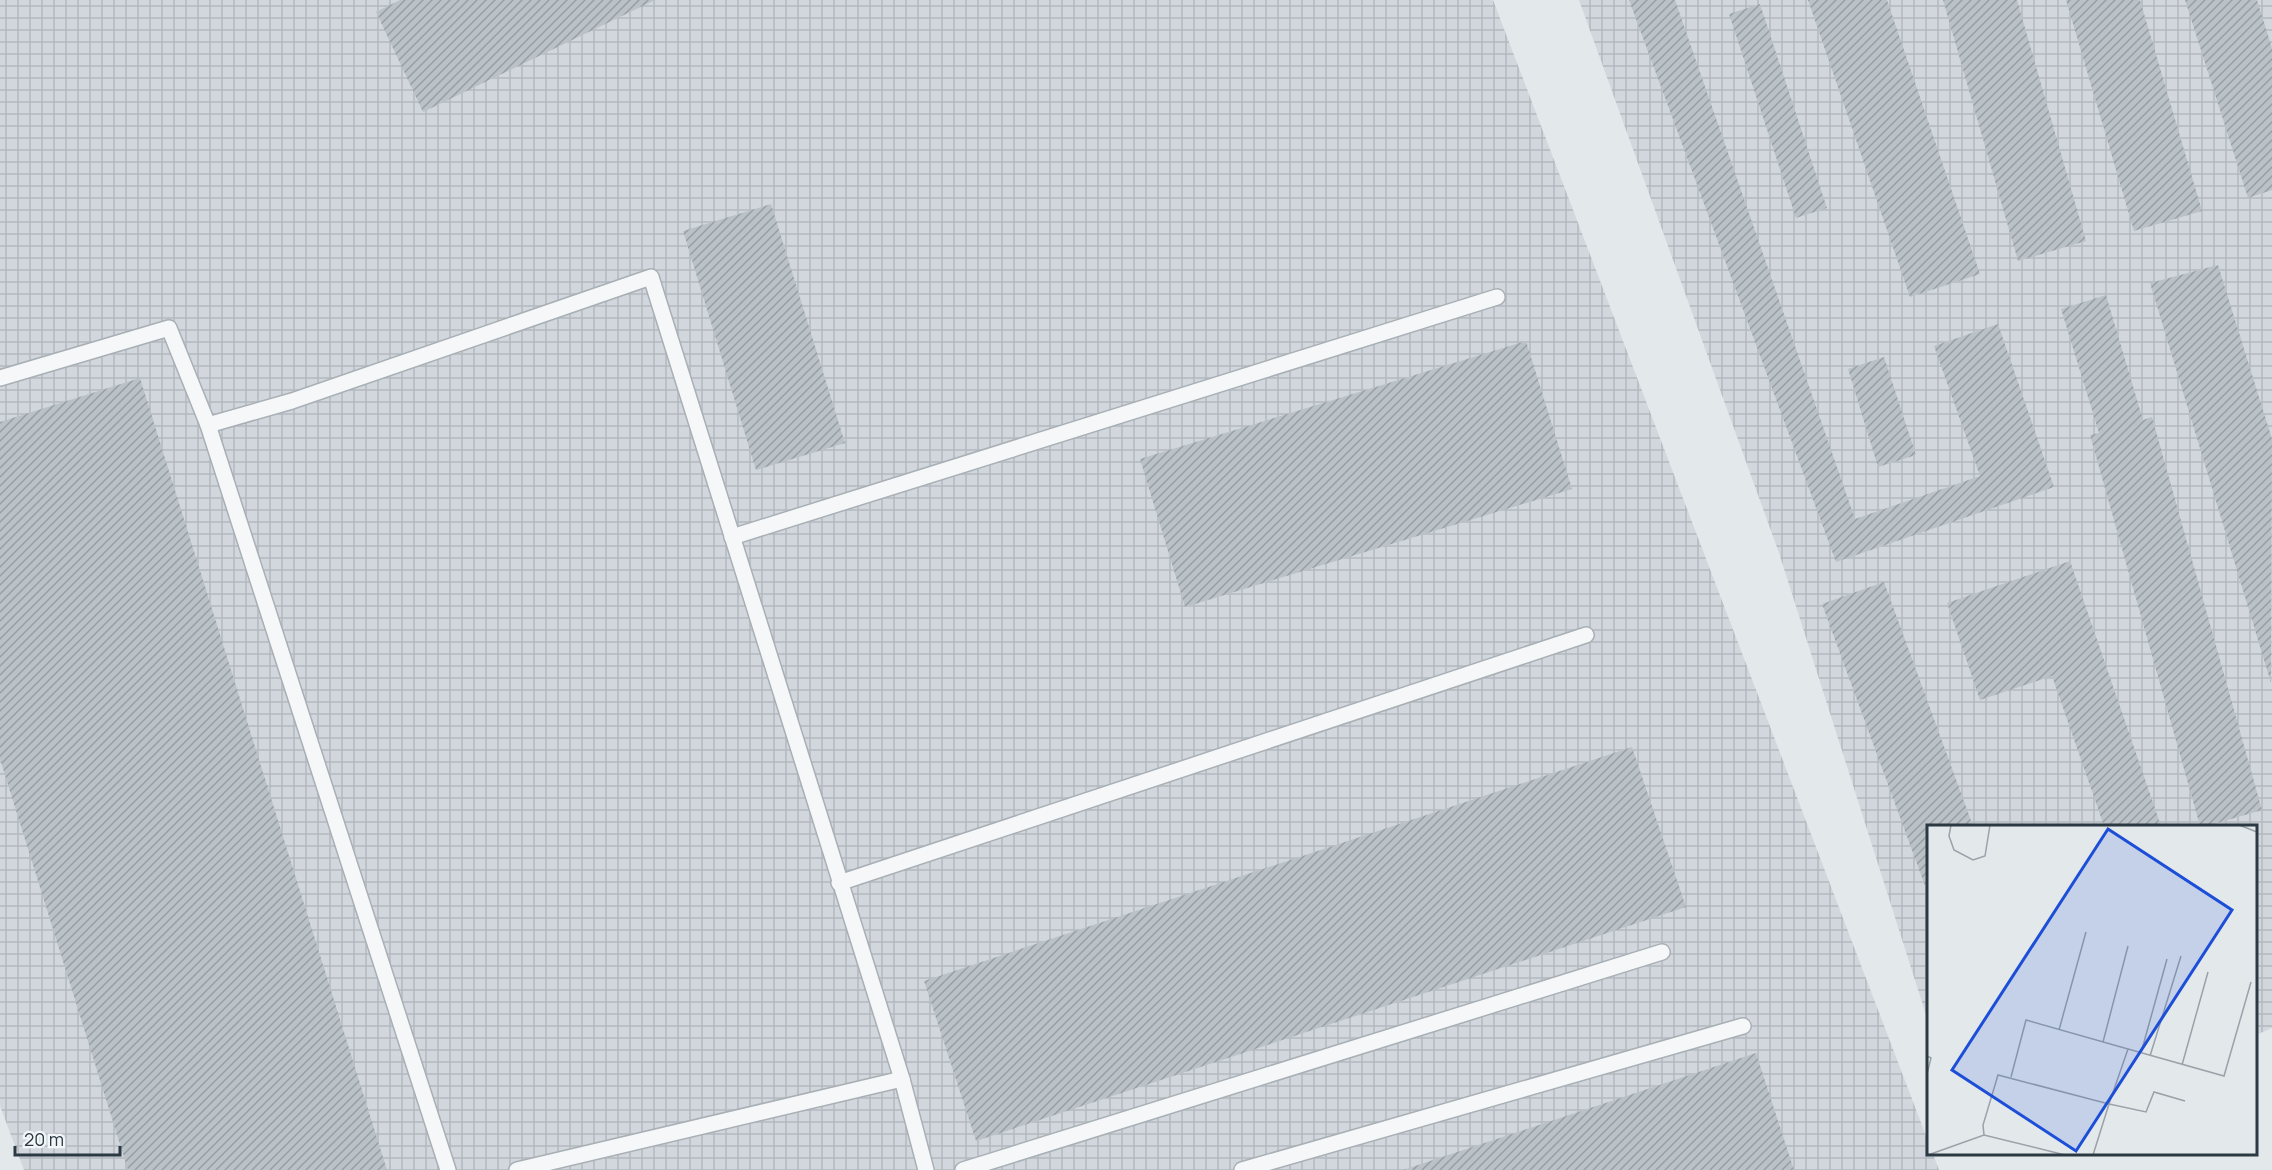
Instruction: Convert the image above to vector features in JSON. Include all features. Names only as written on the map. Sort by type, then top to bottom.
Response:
[{"type":"lane","points":[[208,425],[303,397],[651,277],[902,1079],[926,1170]]},
{"type":"lane","points":[[732,537],[1497,297]]},
{"type":"lane","points":[[0,378],[169,328],[208,425],[448,1170]]},
{"type":"lane","points":[[839,883],[1586,635]]},
{"type":"lane","points":[[963,1170],[1662,952]]},
{"type":"lane","points":[[1242,1170],[1743,1026]]},
{"type":"lane","points":[[517,1170],[902,1079]]},
{"type":"shaded area","points":[[0,0],[1493,0],[1927,1138],[1927,1155],[1933,1155],[1939,1170],[24,1170],[0,1106]]},
{"type":"shaded area","points":[[1579,0],[2272,0],[2272,1028],[2257,1035],[2257,825],[1927,825],[1927,1018],[1779,553]]},
{"type":"building","points":[[400,0],[655,0],[423,112],[376,12]]},
{"type":"building","points":[[1629,0],[1675,0],[1855,519],[1980,476],[1934,346],[1998,324],[2054,487],[1836,562]]},
{"type":"building","points":[[1808,0],[1887,0],[1980,274],[1910,297]]},
{"type":"building","points":[[1943,0],[2017,0],[2086,241],[2018,261]]},
{"type":"building","points":[[2066,0],[2140,0],[2202,211],[2134,231]]},
{"type":"building","points":[[2185,0],[2257,0],[2272,48],[2272,190],[2248,198]]},
{"type":"building","points":[[1760,4],[1827,208],[1796,218],[1729,14]]},
{"type":"building","points":[[771,204],[845,443],[756,470],[683,231]]},
{"type":"building","points":[[2218,265],[2272,439],[2271,683],[2150,283]]},
{"type":"building","points":[[2106,295],[2143,420],[2152,417],[2262,810],[2210,825],[2200,825],[2090,435],[2099,433],[2061,309]]},
{"type":"building","points":[[1526,341],[1572,489],[1185,607],[1140,459]]},
{"type":"building","points":[[1884,357],[1916,455],[1878,467],[1848,369]]},
{"type":"building","points":[[140,378],[387,1170],[128,1170],[0,759],[0,422]]},
{"type":"building","points":[[2070,561],[2161,825],[2104,825],[2052,676],[1980,700],[1947,603]]},
{"type":"building","points":[[1884,582],[1973,825],[1927,825],[1927,891],[1822,604]]},
{"type":"building","points":[[1632,747],[1686,907],[976,1141],[924,981]]},
{"type":"building","points":[[1756,1053],[1794,1170],[1403,1170]]}]
